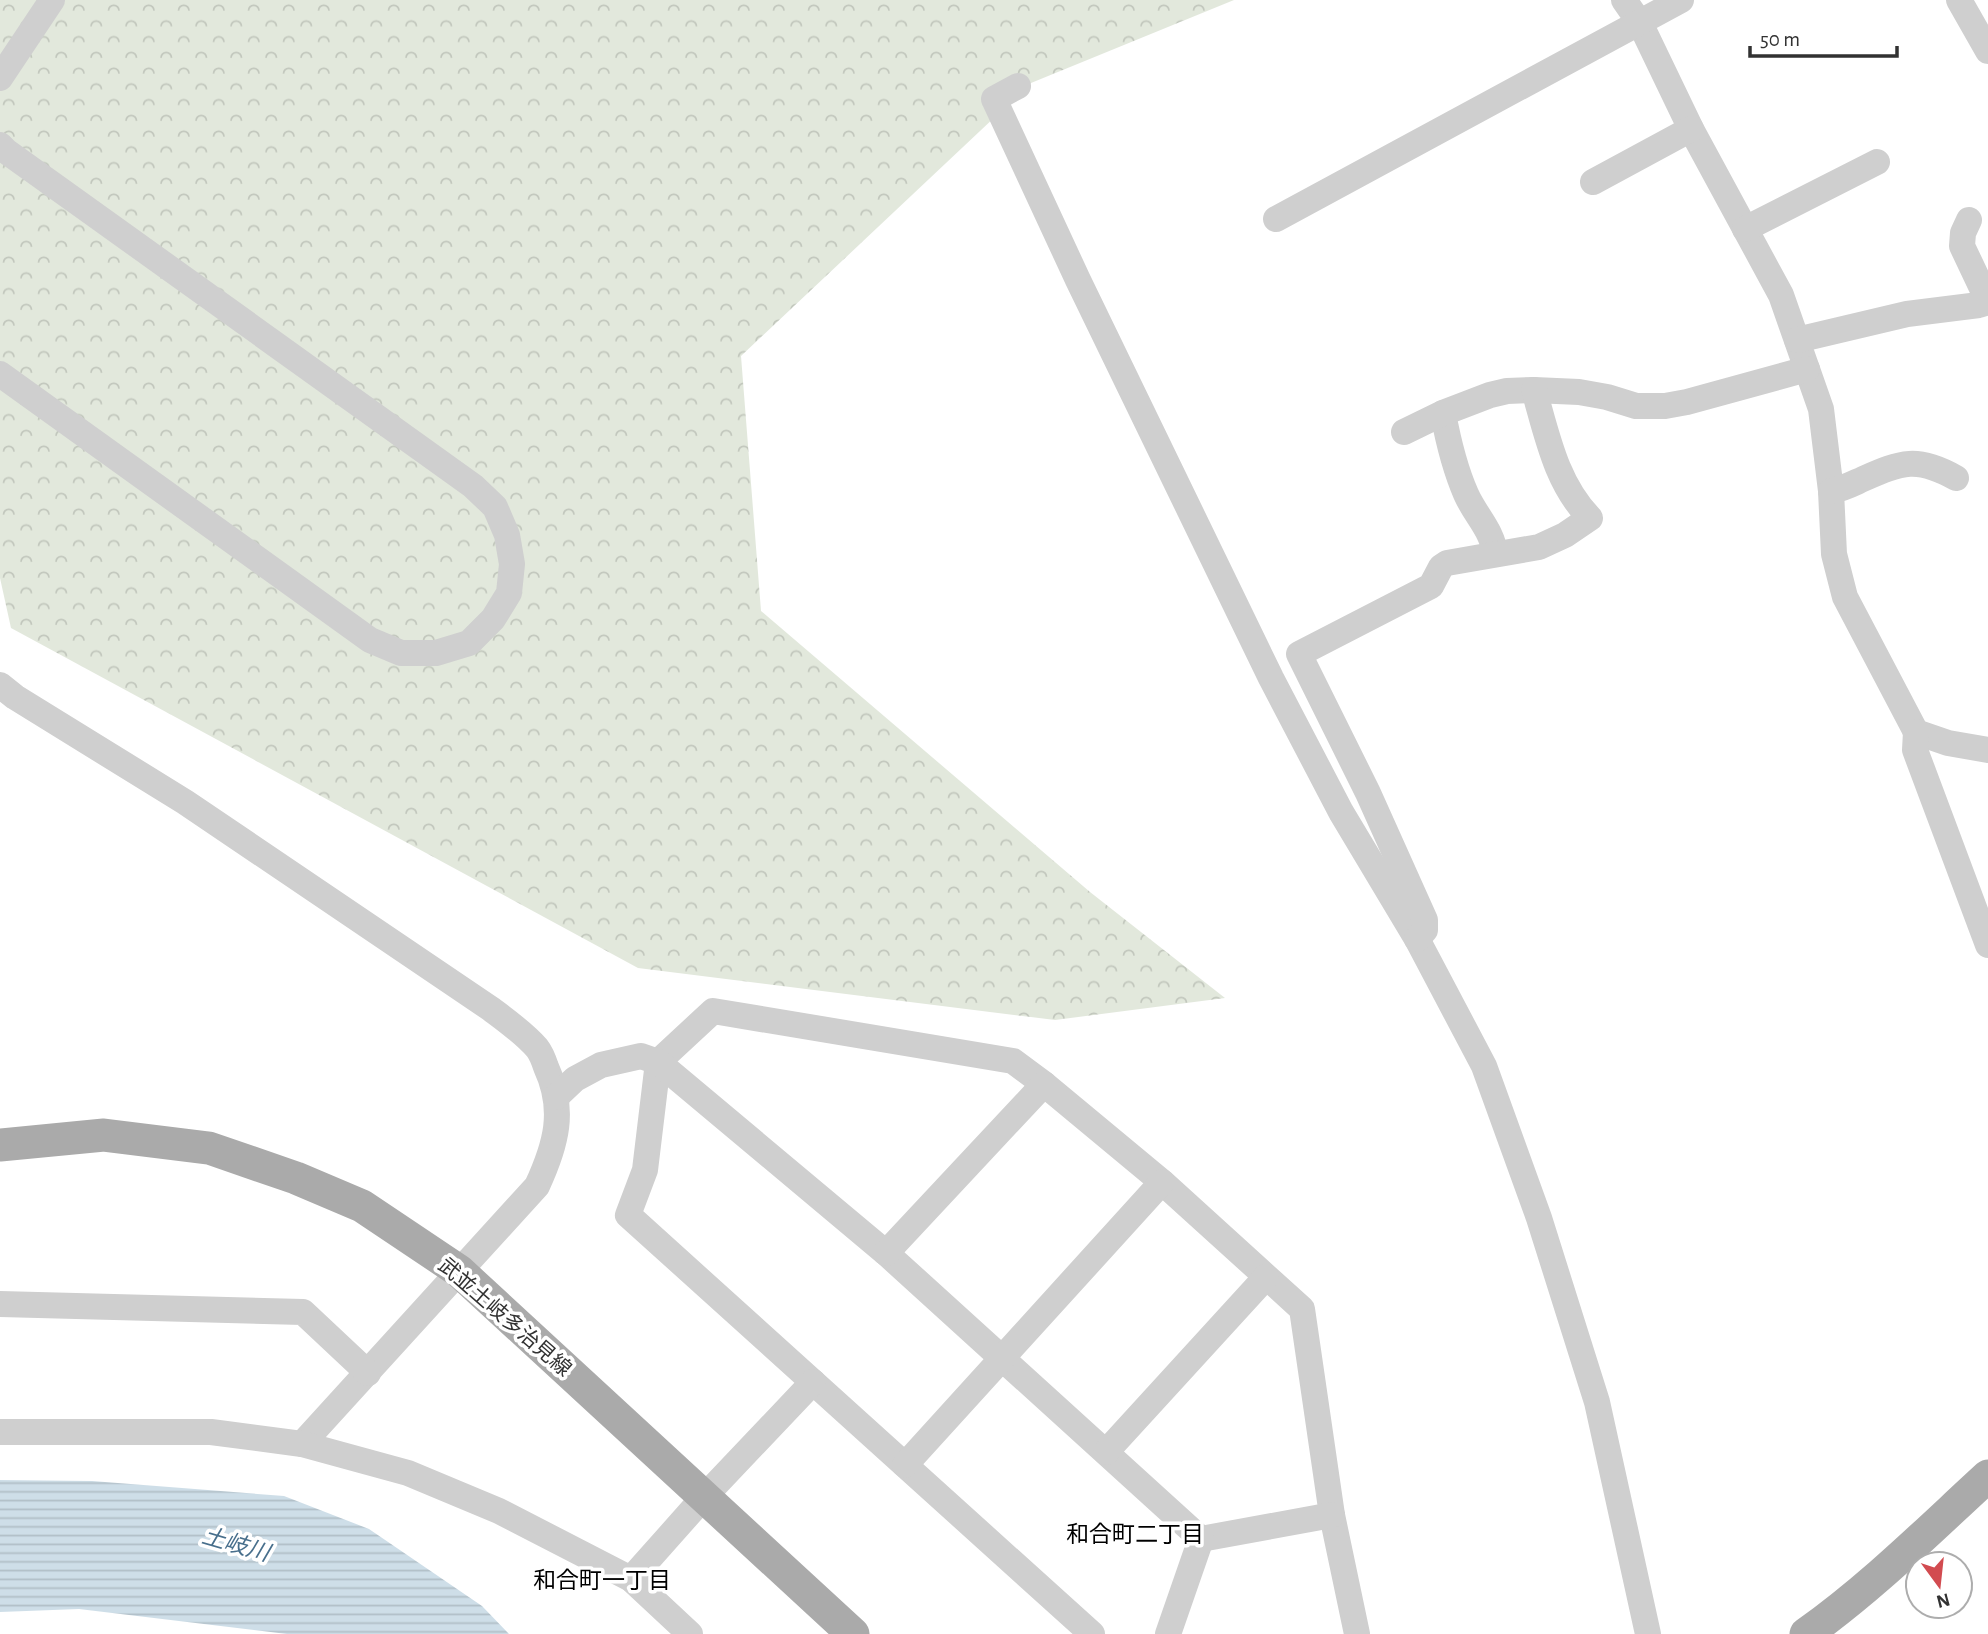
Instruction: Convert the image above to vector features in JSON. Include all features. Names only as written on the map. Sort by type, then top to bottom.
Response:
[{"type":"main road","name":"武並土岐多治見線","points":[[0,1145],[104,1135],[209,1148],[296,1178],[362,1206],[459,1271],[853,1634]]},
{"type":"main road","points":[[1806,1634],[1867,1585],[1988,1476]]},
{"type":"street","points":[[0,78],[52,0]]},
{"type":"street","points":[[1624,0],[1640,23],[1691,130],[1781,295],[1821,409],[1832,491],[1834,554],[1845,597],[1916,732],[1915,750],[1988,945]]},
{"type":"street","points":[[1276,219],[1681,0]]},
{"type":"street","points":[[1960,0],[1988,51]]},
{"type":"street","points":[[1018,86],[994,99],[1024,166],[1271,678],[1341,812],[1417,939],[1484,1066],[1539,1217],[1597,1402],[1648,1634]]},
{"type":"street","points":[[1593,182],[1691,130]]},
{"type":"street","points":[[0,145],[473,486],[495,507],[507,535],[512,564],[509,593],[493,619],[470,643],[436,653],[401,653],[390,649],[370,640],[0,374]]},
{"type":"street","points":[[1745,229],[1877,162]]},
{"type":"street","points":[[1797,340],[1907,314],[1986,309],[1962,246],[1969,220]]},
{"type":"street","points":[[1404,432],[1443,413],[1507,391],[1578,392],[1608,397],[1636,406],[1665,406],[1807,369]]},
{"type":"street","points":[[1417,939],[1425,930],[1425,920],[1368,793],[1299,654],[1431,586],[1441,567],[1447,563],[1539,547],[1590,518],[1576,504],[1559,474],[1534,390]]},
{"type":"street","points":[[1443,413],[1448,440],[1466,495],[1494,542],[1495,554]]},
{"type":"street","points":[[1832,491],[1905,463],[1921,463],[1956,478]]},
{"type":"street","points":[[0,685],[185,803],[491,1009],[518,1029],[538,1049],[551,1077],[556,1097],[558,1128],[551,1158],[537,1186],[302,1444]]},
{"type":"street","points":[[1916,732],[1948,743],[1988,750]]},
{"type":"street","points":[[1092,1634],[628,1215],[645,1170],[658,1062],[713,1011],[1013,1061],[1162,1182],[1302,1309],[1332,1515],[1357,1634]]},
{"type":"street","points":[[556,1097],[575,1079],[601,1065],[641,1056],[658,1062],[886,1253],[1201,1539]]},
{"type":"street","points":[[886,1253],[1044,1084]]},
{"type":"street","points":[[905,1465],[1162,1182]]},
{"type":"street","points":[[1106,1452],[1266,1277]]},
{"type":"street","points":[[0,1304],[303,1312],[368,1373]]},
{"type":"street","points":[[631,1580],[813,1382]]},
{"type":"street","points":[[0,1432],[211,1432],[302,1444],[408,1473],[499,1511],[631,1580],[690,1634]]},
{"type":"street","points":[[1201,1539],[1332,1515]]},
{"type":"street","points":[[1168,1634],[1201,1539]]},
{"type":"green space","points":[[0,0],[1234,0],[1031,83],[741,356],[761,611],[1090,892],[1225,998],[1055,1020],[638,968],[11,628],[0,578]]},
{"type":"water","name":"土岐川","points":[[0,1480],[92,1481],[284,1496],[369,1529],[482,1606],[509,1634],[287,1634],[79,1609],[0,1612]]},
{"type":"district","name":"和合町二丁目","points":[[1135,1534]]},
{"type":"district","name":"和合町一丁目","points":[[602,1580]]}]
